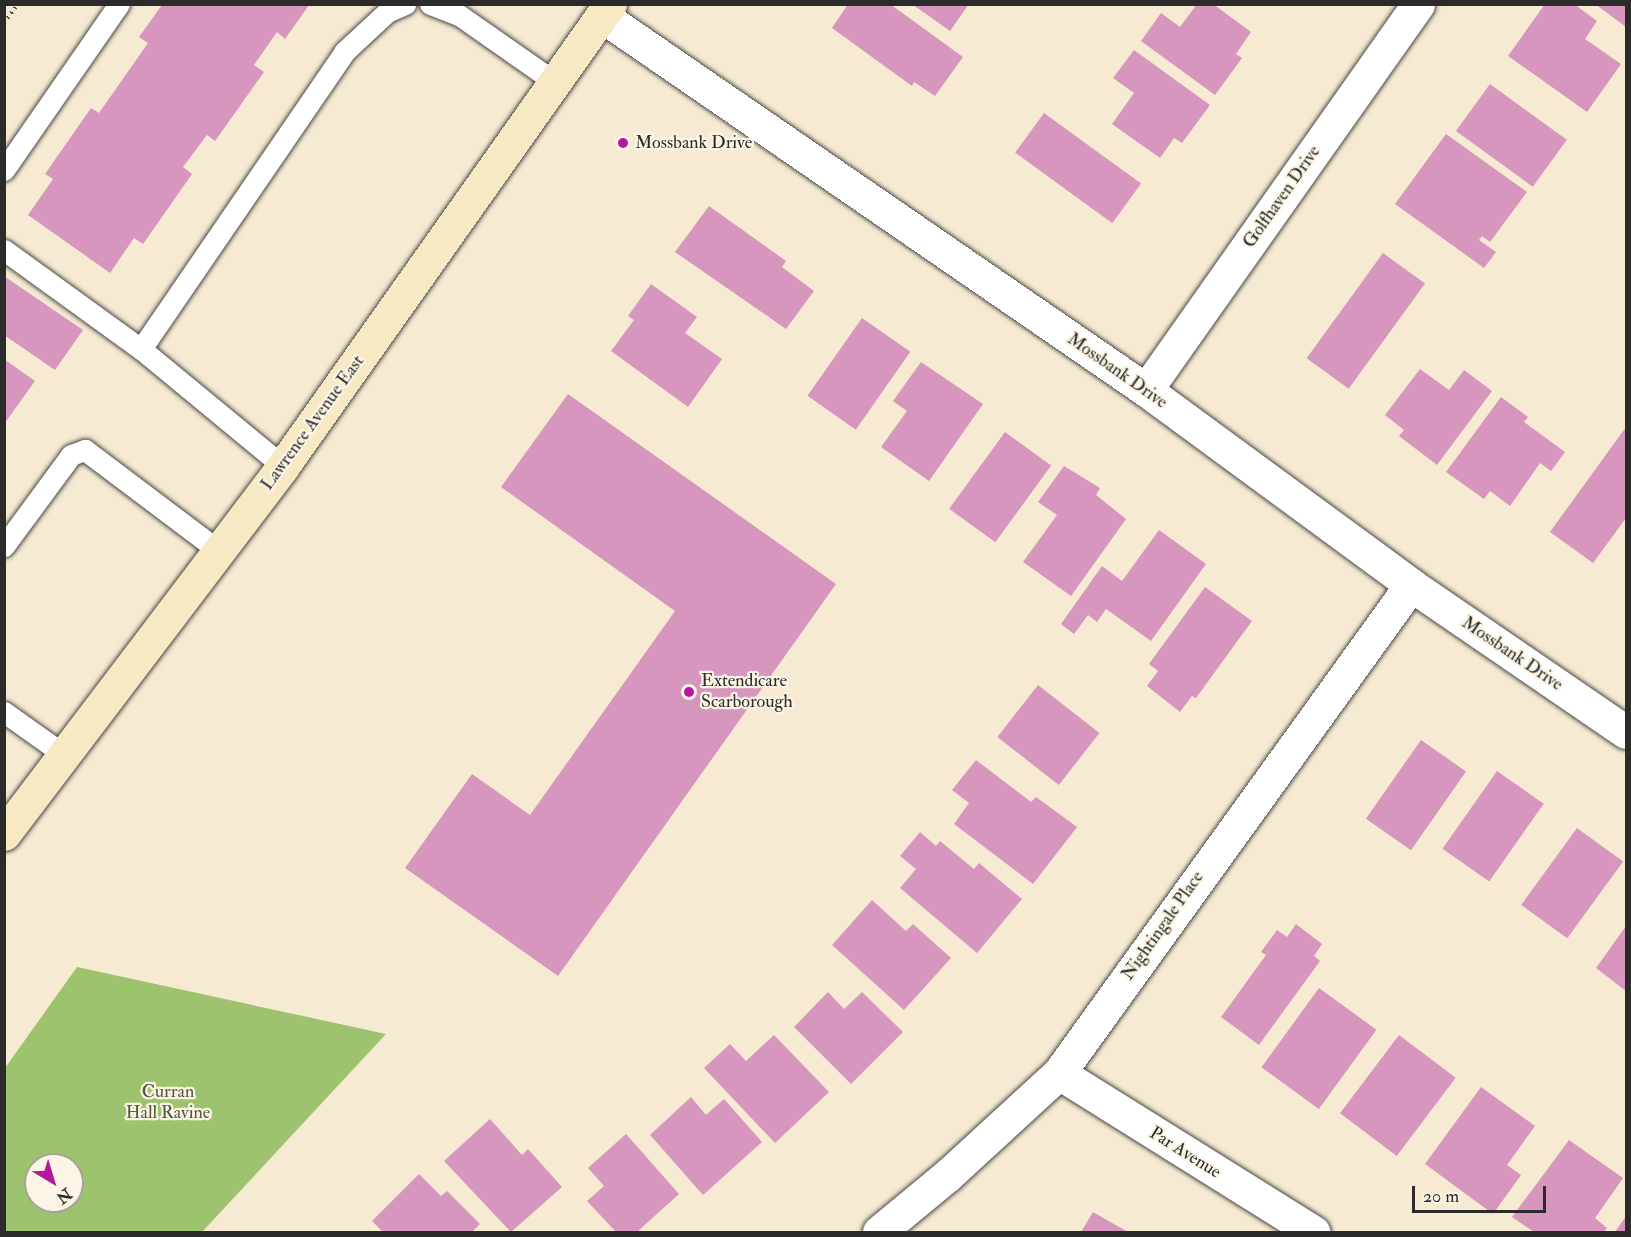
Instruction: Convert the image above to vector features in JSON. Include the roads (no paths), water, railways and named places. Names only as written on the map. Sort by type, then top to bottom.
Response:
[{"type":"main road","name":"Lawrence Avenue East","points":[[4,834],[66,756],[283,466],[606,10]]},
{"type":"street","name":"Golfhaven Drive","points":[[1146,390],[1418,4]]},
{"type":"street","name":"Mossbank Drive","points":[[606,10],[1146,390],[1411,585],[1626,732]]},
{"type":"street","name":"Nightingale Place","points":[[879,1233],[948,1175],[1059,1073],[1411,585]]},
{"type":"street","name":"Par Avenue","points":[[1059,1073],[1312,1233]]},
{"type":"lane","points":[[4,170],[119,4]]},
{"type":"lane","points":[[141,349],[344,52],[387,12],[405,4]]},
{"type":"lane","points":[[430,4],[459,15],[556,82]]},
{"type":"lane","points":[[4,250],[141,349],[283,466]]},
{"type":"lane","points":[[4,546],[71,455],[85,450],[219,551]]},
{"type":"lane","points":[[4,712],[66,756]]},
{"type":"place","name":"Mossbank Drive","points":[[623,143]]},
{"type":"place","name":"Extendicare Scarborough","points":[[689,692]]},
{"type":"park label","name":"Curran Hall Ravine","points":[[168,1103]]}]
